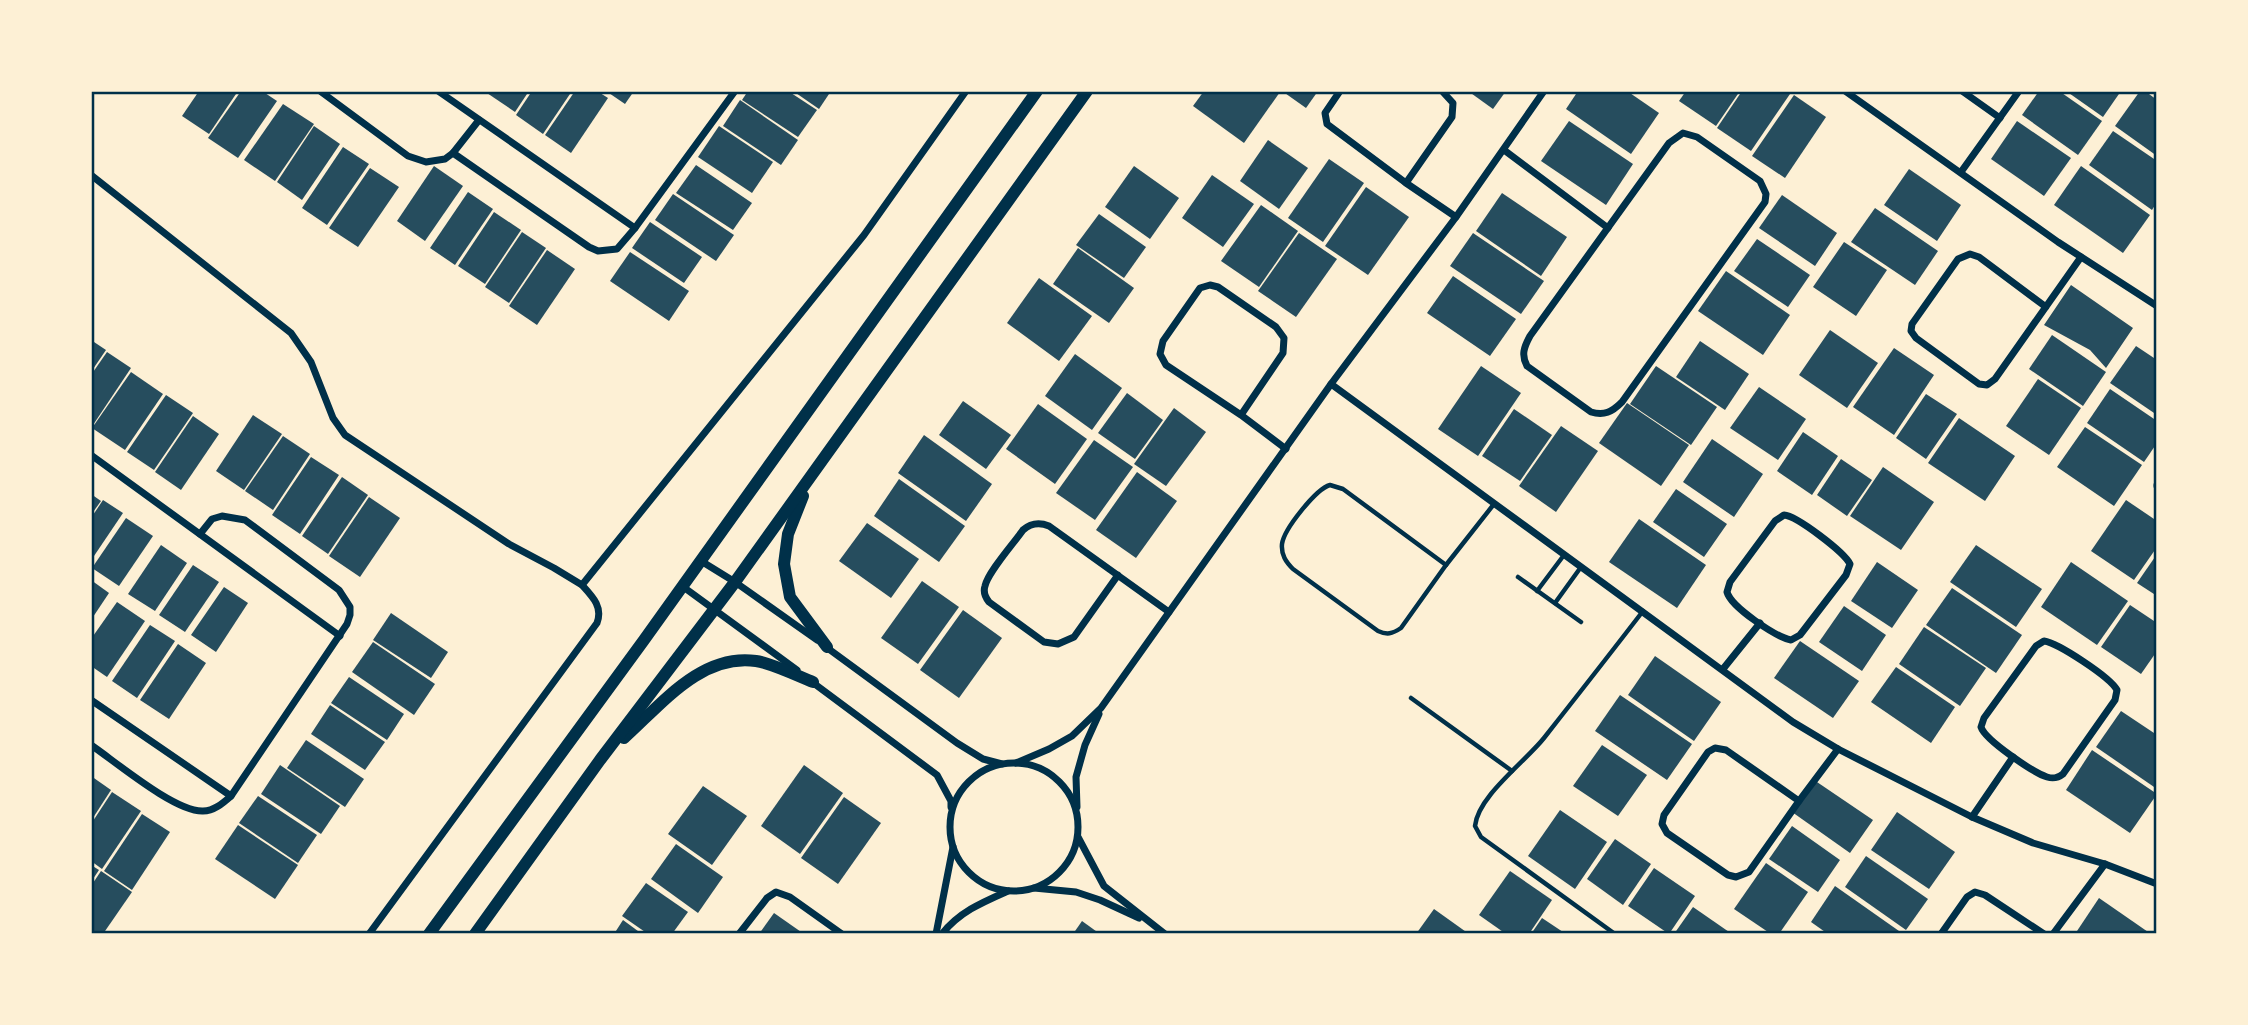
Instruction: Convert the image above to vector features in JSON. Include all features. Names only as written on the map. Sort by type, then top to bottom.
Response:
[{"type":"main road","points":[[429,934],[701,561],[1037,91]]},
{"type":"main road","points":[[475,934],[600,760],[735,582],[1087,91]]},
{"type":"main road","points":[[811,477],[788,534],[784,564],[790,597],[827,648]]},
{"type":"main road","points":[[600,760],[691,678],[722,663],[757,661],[813,682]]},
{"type":"street","points":[[320,91],[416,160],[435,162],[445,159],[453,153],[478,120]]},
{"type":"street","points":[[438,91],[635,228]]},
{"type":"street","points":[[453,153],[589,247],[598,251],[617,249],[735,91]]},
{"type":"street","points":[[582,585],[864,235],[967,91]]},
{"type":"street","points":[[1340,91],[1325,113],[1327,124],[1456,217]]},
{"type":"street","points":[[1406,183],[1452,117],[1453,103],[1443,91]]},
{"type":"street","points":[[1016,763],[1072,736],[1101,708],[1331,384],[1456,217],[1545,91]]},
{"type":"street","points":[[1845,91],[2081,257],[2157,306]]},
{"type":"street","points":[[1962,91],[2000,118]]},
{"type":"street","points":[[1961,172],[2019,91]]},
{"type":"street","points":[[1683,133],[1697,137],[1760,181],[1766,194],[1760,210],[1622,402],[1614,410],[1599,415],[1527,366],[1523,360],[1523,352],[1530,336],[1608,228],[1669,143],[1683,133]]},
{"type":"street","points":[[1504,150],[1608,228]]},
{"type":"street","points":[[91,175],[291,333],[311,362],[333,418],[345,435],[509,544],[582,585],[595,600],[600,614],[597,623],[369,934]]},
{"type":"street","points":[[2046,307],[1979,257],[1970,254],[1958,259],[1912,324],[1911,331],[1916,338],[1979,384],[1987,386],[1995,379],[2046,307],[2081,257]]},
{"type":"street","points":[[1241,415],[1283,354],[1284,338],[1276,327],[1218,287],[1210,285],[1200,288],[1163,341],[1160,354],[1166,365],[1286,449]]},
{"type":"street","points":[[1331,384],[1793,722],[1838,749],[1972,817],[2033,843],[2105,864],[2157,884]]},
{"type":"street","points":[[91,455],[340,635]]},
{"type":"street","points":[[1784,515],[1790,515],[1845,555],[1850,564],[1849,570],[1796,638],[1791,640],[1780,637],[1760,623],[1732,602],[1728,597],[1728,587],[1775,521],[1784,515]]},
{"type":"street","points":[[91,745],[180,806],[203,811],[221,804],[231,796],[340,635],[350,615],[345,597],[245,520],[222,516],[212,519],[200,534]]},
{"type":"street","points":[[1118,575],[1074,637],[1058,645],[1044,642],[989,602],[985,595],[985,584],[990,576],[1023,530],[1036,523],[1049,526],[1118,575],[1169,612]]},
{"type":"street","points":[[701,561],[735,582],[957,743],[983,759],[1002,764]]},
{"type":"street","points":[[682,586],[937,775],[951,801],[953,847],[936,934]]},
{"type":"street","points":[[1723,669],[1760,623]]},
{"type":"street","points":[[2044,641],[2053,644],[2115,685],[2115,700],[2059,777],[2044,776],[2014,757],[1989,740],[1983,733],[1982,723],[2039,643],[2044,641]]},
{"type":"street","points":[[91,700],[231,796]]},
{"type":"street","points":[[1034,888],[1063,869],[1073,854],[1078,837],[1076,777],[1085,745],[1101,708]]},
{"type":"street","points":[[1799,801],[1726,750],[1715,748],[1708,752],[1664,815],[1662,824],[1667,833],[1728,875],[1736,877],[1749,872],[1838,749]]},
{"type":"street","points":[[1972,817],[2014,757]]},
{"type":"street","points":[[951,821],[956,802],[967,784],[983,771],[1002,764],[1016,763],[1037,767],[1055,778],[1069,794],[1077,814]]},
{"type":"street","points":[[1078,837],[1104,886],[1166,934]]},
{"type":"street","points":[[953,847],[962,863],[975,877],[990,886],[1009,891]]},
{"type":"street","points":[[2053,934],[2105,864]]},
{"type":"street","points":[[942,934],[950,923],[976,905],[1009,891],[1034,888],[1076,892],[1152,924]]},
{"type":"street","points":[[739,934],[766,898],[776,892],[790,897],[842,934]]},
{"type":"street","points":[[1941,934],[1967,897],[1975,892],[1986,895],[2044,934]]},
{"type":"lane","points":[[1446,565],[1337,486],[1323,487],[1318,491],[1286,532],[1282,542],[1286,562],[1293,569],[1378,631],[1385,634],[1394,633],[1401,628],[1494,503]]},
{"type":"lane","points":[[1537,591],[1564,554]]},
{"type":"lane","points":[[1555,603],[1581,566]]},
{"type":"lane","points":[[1518,578],[1581,622]]},
{"type":"lane","points":[[1615,934],[1481,837],[1475,826],[1479,814],[1498,786],[1542,741],[1643,611]]},
{"type":"lane","points":[[1411,698],[1512,771]]},
{"type":"building","points":[[199,91],[238,91],[209,134],[182,116]]},
{"type":"building","points":[[241,91],[262,91],[277,101],[238,158],[208,138]]},
{"type":"building","points":[[484,91],[529,91],[515,112]]},
{"type":"building","points":[[532,91],[572,91],[543,134],[516,115]]},
{"type":"building","points":[[575,91],[597,91],[608,98],[571,153],[545,135]]},
{"type":"building","points":[[606,91],[634,91],[625,104]]},
{"type":"building","points":[[748,91],[788,91],[817,110],[798,137],[742,100]]},
{"type":"building","points":[[793,91],[831,91],[819,109]]},
{"type":"building","points":[[1204,91],[1280,92],[1244,143],[1193,106]]},
{"type":"building","points":[[1282,91],[1318,91],[1306,108]]},
{"type":"building","points":[[1468,91],[1506,91],[1493,109]]},
{"type":"building","points":[[1578,91],[1627,91],[1659,113],[1631,154],[1566,109]]},
{"type":"building","points":[[1686,91],[1740,91],[1716,126],[1679,101]]},
{"type":"building","points":[[1742,91],[1786,91],[1790,94],[1751,151],[1717,128]]},
{"type":"building","points":[[2039,91],[2059,91],[2102,121],[2078,155],[2022,115]]},
{"type":"building","points":[[2066,91],[2121,91],[2103,117]]},
{"type":"building","points":[[2140,91],[2145,91],[2157,100],[2157,156],[2115,126]]},
{"type":"building","points":[[1794,95],[1826,117],[1785,178],[1752,156]]},
{"type":"building","points":[[740,100],[798,140],[781,165],[723,126]]},
{"type":"building","points":[[283,104],[314,124],[275,181],[244,160]]},
{"type":"building","points":[[1569,121],[1633,164],[1606,205],[1541,161]]},
{"type":"building","points":[[2017,121],[2071,158],[2044,196],[1991,159]]},
{"type":"building","points":[[314,126],[340,144],[302,200],[277,182]]},
{"type":"building","points":[[719,126],[773,162],[752,193],[698,157]]},
{"type":"building","points":[[2113,131],[2157,161],[2157,202],[2152,210],[2089,165]]},
{"type":"building","points":[[1268,140],[1308,168],[1279,209],[1240,181]]},
{"type":"building","points":[[343,147],[369,164],[327,225],[302,208]]},
{"type":"building","points":[[1329,159],[1364,183],[1323,242],[1288,218]]},
{"type":"building","points":[[696,165],[752,203],[733,230],[676,193]]},
{"type":"building","points":[[434,166],[463,186],[425,241],[397,221]]},
{"type":"building","points":[[1134,166],[1179,198],[1150,239],[1105,207]]},
{"type":"building","points":[[2081,166],[2150,215],[2123,253],[2054,205]]},
{"type":"building","points":[[370,168],[399,187],[358,247],[329,228]]},
{"type":"building","points":[[1909,169],[1961,205],[1937,241],[1884,205]]},
{"type":"building","points":[[1212,175],[1254,204],[1223,247],[1182,218]]},
{"type":"building","points":[[1366,187],[1409,217],[1368,275],[1325,246]]},
{"type":"building","points":[[468,192],[493,209],[455,265],[430,248]]},
{"type":"building","points":[[1502,193],[1567,237],[1541,276],[1476,231]]},
{"type":"building","points":[[673,194],[734,235],[716,261],[655,220]]},
{"type":"building","points":[[1782,195],[1837,233],[1815,266],[1759,228]]},
{"type":"building","points":[[1261,205],[1298,231],[1259,287],[1221,261]]},
{"type":"building","points":[[1875,208],[1938,251],[1915,285],[1851,242]]},
{"type":"building","points":[[494,212],[521,230],[485,284],[458,266]]},
{"type":"building","points":[[1099,214],[1146,247],[1124,278],[1076,245]]},
{"type":"building","points":[[650,222],[702,257],[684,283],[632,248]]},
{"type":"building","points":[[522,232],[546,248],[509,303],[485,287]]},
{"type":"building","points":[[1299,233],[1337,259],[1296,317],[1258,291]]},
{"type":"building","points":[[1473,233],[1544,281],[1521,314],[1450,266]]},
{"type":"building","points":[[1757,239],[1810,275],[1788,307],[1734,271]]},
{"type":"building","points":[[1844,242],[1887,270],[1856,316],[1813,287]]},
{"type":"building","points":[[1078,248],[1134,288],[1109,323],[1053,284]]},
{"type":"building","points":[[547,250],[575,269],[537,325],[509,306]]},
{"type":"building","points":[[630,252],[689,291],[669,321],[610,281]]},
{"type":"building","points":[[1726,271],[1790,315],[1763,355],[1698,311]]},
{"type":"building","points":[[1453,276],[1516,319],[1490,356],[1427,313]]},
{"type":"building","points":[[1039,278],[1092,316],[1059,361],[1007,323]]},
{"type":"building","points":[[2071,285],[2133,328],[2106,368],[2090,350],[2044,325]]},
{"type":"building","points":[[1830,330],[1878,363],[1847,408],[1799,375]]},
{"type":"building","points":[[2052,335],[2106,372],[2083,406],[2029,369]]},
{"type":"building","points":[[91,340],[106,350],[91,372]]},
{"type":"building","points":[[1700,341],[1749,374],[1725,410],[1676,377]]},
{"type":"building","points":[[2136,346],[2157,360],[2157,415],[2110,383]]},
{"type":"building","points":[[1894,348],[1934,375],[1894,435],[1853,407]]},
{"type":"building","points":[[107,352],[131,368],[93,425],[91,375]]},
{"type":"building","points":[[1075,354],[1122,388],[1092,430],[1045,396]]},
{"type":"building","points":[[1481,366],[1521,393],[1478,456],[1438,429]]},
{"type":"building","points":[[1656,366],[1717,407],[1691,445],[1630,404]]},
{"type":"building","points":[[131,372],[163,394],[125,450],[92,428]]},
{"type":"building","points":[[2038,379],[2081,408],[2049,455],[2006,426]]},
{"type":"building","points":[[1759,387],[1806,419],[1778,460],[1730,428]]},
{"type":"building","points":[[2110,389],[2157,421],[2157,443],[2144,462],[2087,423]]},
{"type":"building","points":[[1127,393],[1163,420],[1135,459],[1098,433]]},
{"type":"building","points":[[1926,394],[1957,414],[1926,459],[1896,438]]},
{"type":"building","points":[[166,395],[193,413],[154,470],[127,452]]},
{"type":"building","points":[[963,401],[1011,435],[986,469],[939,435]]},
{"type":"building","points":[[1627,403],[1689,445],[1661,486],[1599,443]]},
{"type":"building","points":[[1038,404],[1087,439],[1055,484],[1006,449]]},
{"type":"building","points":[[1174,408],[1206,432],[1166,486],[1134,464]]},
{"type":"building","points":[[1514,409],[1552,435],[1520,481],[1482,456]]},
{"type":"building","points":[[253,415],[282,434],[244,490],[216,471]]},
{"type":"building","points":[[193,416],[219,434],[181,490],[155,472]]},
{"type":"building","points":[[1959,418],[2015,456],[1985,501],[1928,463]]},
{"type":"building","points":[[1561,426],[1598,451],[1556,512],[1519,486]]},
{"type":"building","points":[[2085,427],[2142,465],[2114,506],[2057,467]]},
{"type":"building","points":[[1803,432],[1838,456],[1812,495],[1777,471]]},
{"type":"building","points":[[924,435],[992,484],[966,521],[898,473]]},
{"type":"building","points":[[283,436],[310,454],[273,510],[245,491]]},
{"type":"building","points":[[1712,439],[1763,474],[1734,517],[1683,482]]},
{"type":"building","points":[[1094,440],[1133,467],[1095,520],[1056,493]]},
{"type":"building","points":[[311,457],[339,475],[300,534],[272,515]]},
{"type":"building","points":[[1841,459],[1872,480],[1847,516],[1817,495]]},
{"type":"building","points":[[1883,467],[1934,502],[1901,550],[1850,516]]},
{"type":"building","points":[[1137,472],[1177,501],[1136,558],[1096,530]]},
{"type":"building","points":[[342,477],[368,495],[328,554],[302,536]]},
{"type":"building","points":[[899,479],[965,526],[939,562],[874,516]]},
{"type":"building","points":[[1676,489],[1727,524],[1704,557],[1653,522]]},
{"type":"building","points":[[91,494],[101,501],[91,515]]},
{"type":"building","points":[[369,497],[400,518],[360,577],[329,556]]},
{"type":"building","points":[[103,500],[123,513],[94,556],[91,554],[91,518]]},
{"type":"building","points":[[2126,500],[2157,521],[2157,547],[2134,580],[2091,551]]},
{"type":"building","points":[[126,518],[153,536],[119,586],[92,568]]},
{"type":"building","points":[[1639,519],[1706,565],[1677,608],[1609,562]]},
{"type":"building","points":[[867,523],[919,559],[891,598],[839,561]]},
{"type":"building","points":[[161,545],[187,563],[155,611],[128,594]]},
{"type":"building","points":[[1976,545],[2042,589],[2016,627],[1950,582]]},
{"type":"building","points":[[2157,554],[2157,596],[2137,583]]},
{"type":"building","points":[[1877,562],[1918,590],[1892,628],[1851,601]]},
{"type":"building","points":[[2071,562],[2128,601],[2097,645],[2041,607]]},
{"type":"building","points":[[193,565],[219,582],[185,632],[159,615]]},
{"type":"building","points":[[91,580],[109,593],[91,620]]},
{"type":"building","points":[[922,581],[959,607],[918,664],[881,638]]},
{"type":"building","points":[[224,587],[248,603],[216,652],[191,635]]},
{"type":"building","points":[[1952,588],[2022,635],[1996,673],[1926,625]]},
{"type":"building","points":[[117,602],[145,621],[107,677],[91,666],[91,639]]},
{"type":"building","points":[[2130,605],[2157,623],[2157,651],[2141,674],[2101,647]]},
{"type":"building","points":[[1844,606],[1886,635],[1862,671],[1819,642]]},
{"type":"building","points":[[963,610],[1002,638],[959,698],[920,670]]},
{"type":"building","points":[[391,613],[448,652],[431,678],[373,640]]},
{"type":"building","points":[[150,625],[175,641],[137,698],[112,681]]},
{"type":"building","points":[[1924,627],[1986,668],[1960,706],[1899,664]]},
{"type":"building","points":[[1800,641],[1859,681],[1833,718],[1774,678]]},
{"type":"building","points":[[373,642],[435,684],[414,715],[352,672]]},
{"type":"building","points":[[178,644],[206,663],[169,719],[140,700]]},
{"type":"building","points":[[1655,656],[1721,702],[1694,741],[1628,695]]},
{"type":"building","points":[[1896,667],[1955,707],[1931,743],[1871,702]]},
{"type":"building","points":[[349,677],[404,714],[387,740],[331,703]]},
{"type":"building","points":[[1620,695],[1692,744],[1667,780],[1595,731]]},
{"type":"building","points":[[330,705],[385,742],[365,770],[311,734]]},
{"type":"building","points":[[2121,711],[2157,735],[2157,789],[2096,747]]},
{"type":"building","points":[[306,740],[364,779],[345,807],[287,768]]},
{"type":"building","points":[[1602,745],[1647,775],[1618,816],[1573,786]]},
{"type":"building","points":[[2092,750],[2157,794],[2130,833],[2066,790]]},
{"type":"building","points":[[280,765],[340,806],[321,834],[261,794]]},
{"type":"building","points":[[804,765],[843,793],[800,854],[761,826]]},
{"type":"building","points":[[91,776],[111,790],[91,821]]},
{"type":"building","points":[[1814,780],[1873,820],[1850,853],[1792,812]]},
{"type":"building","points":[[703,786],[747,816],[712,865],[668,834]]},
{"type":"building","points":[[112,792],[141,811],[102,869],[91,861],[91,824]]},
{"type":"building","points":[[258,796],[317,835],[298,863],[239,823]]},
{"type":"building","points":[[844,797],[881,823],[838,884],[801,858]]},
{"type":"building","points":[[1560,810],[1607,842],[1575,889],[1528,856]]},
{"type":"building","points":[[1897,812],[1955,852],[1929,889],[1871,850]]},
{"type":"building","points":[[142,814],[170,832],[132,890],[104,871]]},
{"type":"building","points":[[238,825],[298,865],[275,899],[215,859]]},
{"type":"building","points":[[1792,826],[1840,860],[1818,892],[1769,859]]},
{"type":"building","points":[[1615,839],[1651,864],[1623,905],[1587,879]]},
{"type":"building","points":[[676,844],[723,877],[698,913],[651,879]]},
{"type":"building","points":[[1866,856],[1928,899],[1906,930],[1845,887]]},
{"type":"building","points":[[1766,863],[1808,892],[1779,934],[1771,934],[1734,909]]},
{"type":"building","points":[[91,865],[99,870],[91,882]]},
{"type":"building","points":[[1654,868],[1695,896],[1669,934],[1628,906]]},
{"type":"building","points":[[101,871],[132,892],[103,934],[91,934],[91,886]]},
{"type":"building","points":[[1510,871],[1552,900],[1529,934],[1506,934],[1479,915]]},
{"type":"building","points":[[646,883],[688,912],[672,934],[648,934],[622,916]]},
{"type":"building","points":[[1835,886],[1899,931],[1897,934],[1828,934],[1811,922]]},
{"type":"building","points":[[2099,898],[2151,934],[2075,934]]},
{"type":"building","points":[[1693,907],[1732,934],[1674,934]]},
{"type":"building","points":[[1434,909],[1469,934],[1416,934]]},
{"type":"building","points":[[774,913],[804,934],[759,934]]},
{"type":"building","points":[[1542,918],[1566,934],[1531,934]]},
{"type":"building","points":[[623,920],[642,934],[614,934]]},
{"type":"building","points":[[1082,921],[1100,934],[1073,934]]}]
